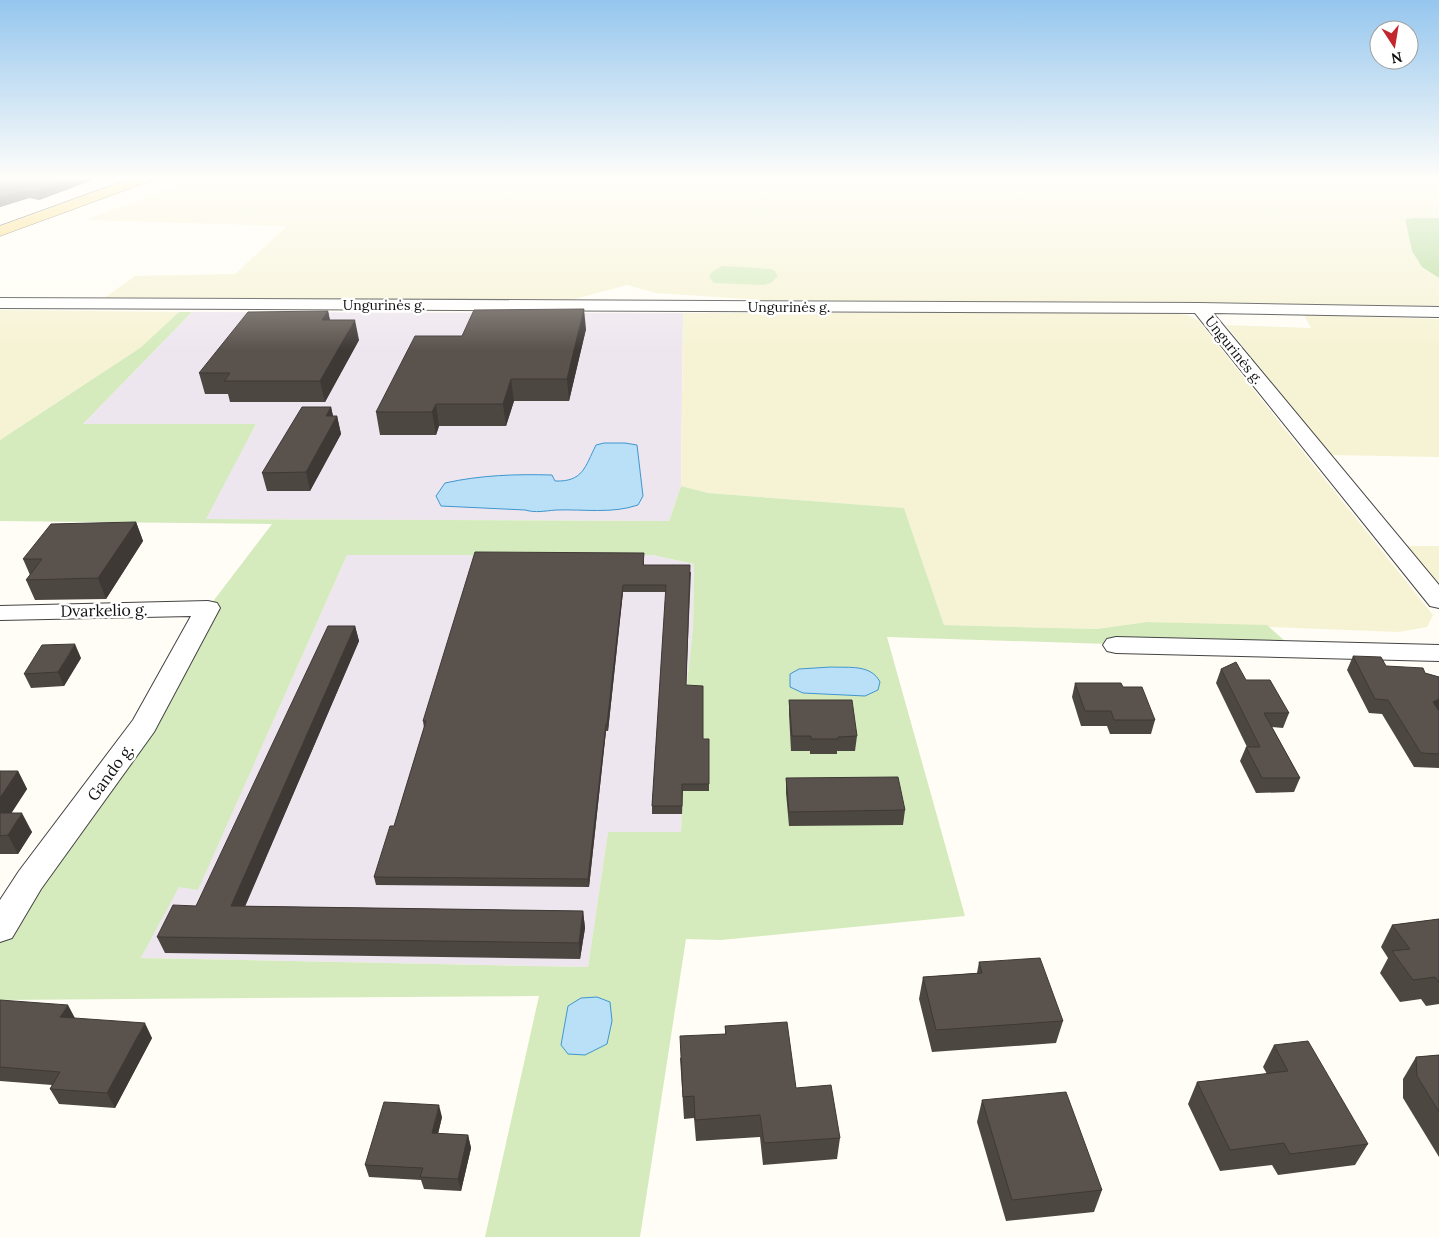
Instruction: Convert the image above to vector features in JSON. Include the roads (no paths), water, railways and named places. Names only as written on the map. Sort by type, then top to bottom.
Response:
[{"type":"street","name":"Ungurinės g.","points":[[0,303],[1200,308],[1439,601]]},
{"type":"street","points":[[1200,308],[1439,312]]},
{"type":"street","name":"Dvarkelio g.","points":[[0,613],[208,608]]},
{"type":"street","name":"Gando g.","points":[[0,928],[30,880],[144,725],[208,608]]},
{"type":"street","points":[[1116,645],[1439,653]]},
{"type":"water","points":[[604,443],[637,445],[643,496],[638,505],[608,510],[536,512],[441,506],[436,496],[445,483],[472,478],[552,475],[555,481],[572,479],[582,472],[596,445]]},
{"type":"water","points":[[852,667],[871,672],[880,682],[878,690],[865,696],[803,693],[790,687],[790,674],[799,669]]},
{"type":"water","points":[[597,997],[610,1002],[612,1021],[607,1044],[585,1055],[568,1054],[561,1045],[568,1006],[581,998]]}]
